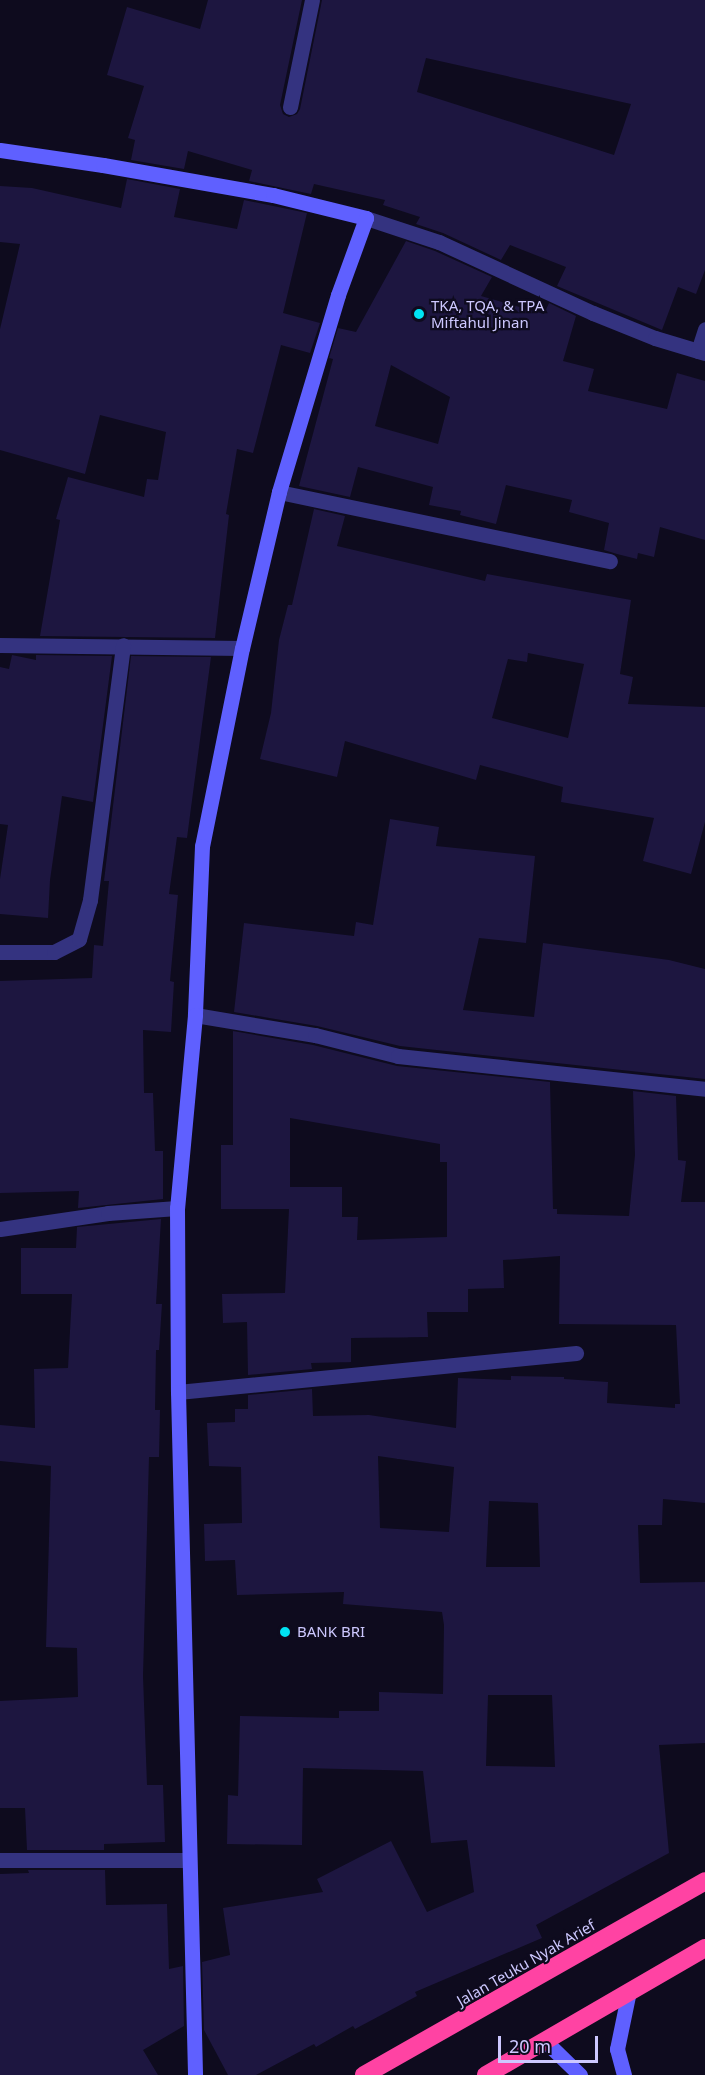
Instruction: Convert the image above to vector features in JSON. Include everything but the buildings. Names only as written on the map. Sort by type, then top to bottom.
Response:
[{"type":"highway","name":"Jalan Teuku Nyak Arief","points":[[364,2075],[705,1881]]},
{"type":"highway","points":[[486,2075],[705,1948]]},
{"type":"street","points":[[290,107],[312,0]]},
{"type":"street","points":[[0,150],[104,165],[273,195],[366,218],[439,242],[592,313],[656,338],[701,352],[705,329]]},
{"type":"street","points":[[195,2075],[178,1392],[177,1208],[195,1015],[202,846],[242,648],[279,492],[338,295],[366,218]]},
{"type":"street","points":[[279,492],[610,561]]},
{"type":"street","points":[[0,645],[242,648]]},
{"type":"street","points":[[0,952],[54,952],[79,939],[90,900],[123,645]]},
{"type":"street","points":[[195,1015],[315,1035],[398,1056],[705,1089]]},
{"type":"street","points":[[0,1229],[108,1212],[177,1208]]},
{"type":"street","points":[[178,1392],[576,1353]]},
{"type":"street","points":[[0,1860],[188,1860]]},
{"type":"street","points":[[624,2075],[617,2049],[629,1991]]},
{"type":"street","points":[[545,2041],[580,2075]]},
{"type":"place","name":"TKA, TQA, & TPA Miftahul Jinan","points":[[419,314]]},
{"type":"place","name":"BANK BRI","points":[[285,1632]]}]
